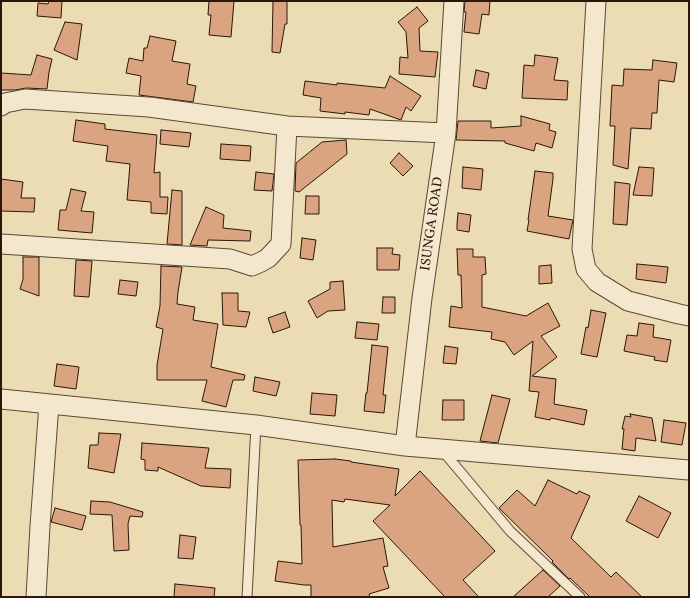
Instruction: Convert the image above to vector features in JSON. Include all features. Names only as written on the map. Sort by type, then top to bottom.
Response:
[{"type":"street","name":"ISUNGA ROAD","points":[[405,446],[422,298],[446,133],[454,1]]},
{"type":"street","points":[[596,1],[582,249],[586,269],[598,282],[628,301],[689,316]]},
{"type":"street","points":[[1,106],[5,103],[25,99],[156,108],[287,126],[446,133]]},
{"type":"street","points":[[1,244],[230,259],[252,266],[268,258],[281,244],[287,126]]},
{"type":"street","points":[[1,399],[256,425],[405,446],[689,470]]},
{"type":"street","points":[[36,597],[40,518],[49,404]]},
{"type":"lane","points":[[247,597],[256,425]]},
{"type":"lane","points":[[442,449],[510,531],[580,597]]},
{"type":"building","points":[[49,1],[62,1],[61,18],[37,16],[38,3],[48,4]]},
{"type":"building","points":[[209,1],[234,1],[231,37],[209,35],[211,15],[208,15]]},
{"type":"building","points":[[273,1],[287,1],[287,24],[285,24],[280,53],[272,52]]},
{"type":"building","points":[[465,1],[490,1],[489,15],[482,14],[479,34],[464,32],[466,12],[464,12]]},
{"type":"building","points":[[417,7],[428,21],[419,28],[420,51],[438,52],[435,77],[399,74],[400,57],[408,58],[406,32],[398,22]]},
{"type":"building","points":[[65,22],[82,24],[77,60],[54,50]]},
{"type":"building","points":[[150,36],[176,41],[172,61],[190,64],[187,84],[196,86],[193,102],[139,95],[141,76],[126,73],[129,58],[143,61],[144,48],[147,48]]},
{"type":"building","points":[[37,55],[52,59],[47,89],[26,88],[1,90],[1,73],[31,75]]},
{"type":"building","points":[[535,55],[558,58],[554,80],[568,81],[567,100],[522,98],[524,65],[534,66]]},
{"type":"building","points":[[653,60],[677,63],[674,82],[659,80],[657,113],[652,113],[651,129],[631,128],[628,169],[613,165],[615,126],[610,126],[612,85],[623,86],[624,69],[652,70]]},
{"type":"building","points":[[476,70],[489,73],[486,89],[473,86]]},
{"type":"building","points":[[390,76],[421,96],[411,111],[406,107],[401,120],[370,109],[369,115],[320,111],[321,98],[303,95],[305,81],[385,88]]},
{"type":"building","points":[[521,116],[550,124],[549,130],[556,132],[552,148],[536,143],[534,151],[505,143],[505,141],[456,140],[458,121],[491,121],[491,128],[521,126]]},
{"type":"building","points":[[76,120],[105,124],[105,129],[157,135],[154,173],[160,172],[160,197],[168,197],[167,214],[151,213],[151,202],[127,200],[130,164],[106,161],[108,146],[73,141]]},
{"type":"building","points":[[161,130],[191,133],[189,147],[160,144]]},
{"type":"building","points":[[346,140],[347,154],[299,192],[295,191],[296,163],[322,142]]},
{"type":"building","points":[[221,144],[251,146],[250,161],[220,159]]},
{"type":"building","points":[[399,153],[413,166],[403,176],[390,163]]},
{"type":"building","points":[[463,167],[483,169],[481,190],[462,188]]},
{"type":"building","points":[[639,167],[654,168],[652,196],[633,195]]},
{"type":"building","points":[[535,171],[553,173],[548,216],[573,220],[569,239],[527,231]]},
{"type":"building","points":[[256,172],[274,174],[272,191],[254,190]]},
{"type":"building","points":[[1,179],[23,182],[21,198],[35,198],[34,212],[1,211]]},
{"type":"building","points":[[615,182],[630,184],[627,225],[613,224]]},
{"type":"building","points":[[71,189],[86,192],[81,211],[94,212],[92,233],[58,230],[60,210],[66,210]]},
{"type":"building","points":[[172,190],[182,191],[182,245],[167,244]]},
{"type":"building","points":[[306,196],[319,196],[319,214],[305,214]]},
{"type":"building","points":[[206,207],[224,215],[223,228],[251,231],[250,241],[208,240],[207,246],[190,245]]},
{"type":"building","points":[[458,213],[471,215],[469,232],[457,230]]},
{"type":"building","points":[[302,238],[316,240],[313,260],[300,258]]},
{"type":"building","points":[[377,248],[393,248],[392,254],[400,255],[399,270],[377,270]]},
{"type":"building","points":[[457,249],[473,249],[473,257],[485,257],[486,274],[482,275],[482,307],[526,316],[548,303],[560,326],[541,336],[557,357],[532,376],[556,379],[554,404],[587,410],[584,425],[551,418],[550,420],[535,417],[539,392],[529,391],[533,341],[514,355],[505,342],[491,339],[492,332],[449,327],[451,306],[462,308],[461,275],[458,275]]},
{"type":"building","points":[[23,257],[39,257],[39,296],[20,289],[23,279]]},
{"type":"building","points":[[76,260],[92,261],[89,297],[74,296]]},
{"type":"building","points":[[637,264],[668,267],[666,283],[636,279]]},
{"type":"building","points":[[551,265],[552,283],[539,284],[539,266]]},
{"type":"building","points":[[161,266],[182,267],[177,304],[195,307],[193,320],[218,324],[211,367],[245,375],[244,380],[233,380],[226,407],[202,401],[207,380],[157,380],[157,365],[163,329],[156,327],[160,306]]},
{"type":"building","points":[[120,280],[138,282],[136,296],[118,294]]},
{"type":"building","points":[[343,281],[345,310],[328,311],[317,318],[308,301],[330,289],[330,282]]},
{"type":"building","points":[[222,293],[238,293],[238,311],[250,312],[246,327],[223,325]]},
{"type":"building","points":[[383,297],[395,297],[395,313],[382,313]]},
{"type":"building","points":[[591,310],[606,313],[597,357],[581,354]]},
{"type":"building","points":[[285,312],[290,327],[273,333],[268,318]]},
{"type":"building","points":[[357,322],[379,324],[377,340],[355,338]]},
{"type":"building","points":[[639,323],[654,325],[653,337],[671,340],[667,362],[654,360],[655,357],[624,351],[627,335],[637,336]]},
{"type":"building","points":[[372,345],[388,347],[383,395],[386,395],[384,413],[364,411]]},
{"type":"building","points":[[445,346],[458,348],[456,364],[443,363]]},
{"type":"building","points":[[57,364],[79,367],[76,389],[54,386]]},
{"type":"building","points":[[255,377],[280,382],[276,396],[253,391]]},
{"type":"building","points":[[312,393],[337,395],[335,416],[310,414]]},
{"type":"building","points":[[492,395],[510,399],[498,443],[480,441]]},
{"type":"building","points":[[443,400],[464,400],[464,420],[442,420]]},
{"type":"building","points":[[630,414],[652,418],[656,441],[636,438],[635,451],[622,449],[624,429],[622,429],[625,416],[631,417]]},
{"type":"building","points":[[664,420],[686,423],[682,445],[661,442]]},
{"type":"building","points":[[99,433],[121,434],[114,473],[88,468],[90,445],[98,445]]},
{"type":"building","points":[[142,443],[209,448],[205,468],[231,469],[230,488],[201,486],[158,467],[158,471],[145,470],[145,460],[141,459]]},
{"type":"building","points":[[335,459],[399,469],[395,496],[420,471],[495,551],[463,580],[479,597],[445,597],[373,521],[390,505],[345,499],[344,502],[332,500],[333,547],[383,538],[388,566],[383,567],[389,588],[369,594],[370,597],[311,597],[311,585],[275,581],[278,561],[302,564],[298,460]]},
{"type":"building","points":[[548,480],[577,494],[579,491],[590,496],[571,538],[611,577],[616,572],[642,597],[590,597],[570,578],[569,579],[552,562],[553,561],[499,508],[517,490],[535,506]]},
{"type":"building","points":[[639,496],[671,513],[658,538],[626,521]]},
{"type":"building","points":[[91,501],[110,502],[143,512],[142,517],[130,516],[128,524],[129,550],[114,551],[112,515],[90,514]]},
{"type":"building","points":[[55,508],[86,516],[82,530],[51,522]]},
{"type":"building","points":[[180,535],[196,537],[193,559],[178,558]]},
{"type":"building","points":[[543,570],[560,586],[548,597],[513,597]]},
{"type":"building","points":[[175,584],[215,588],[214,597],[174,597]]}]
